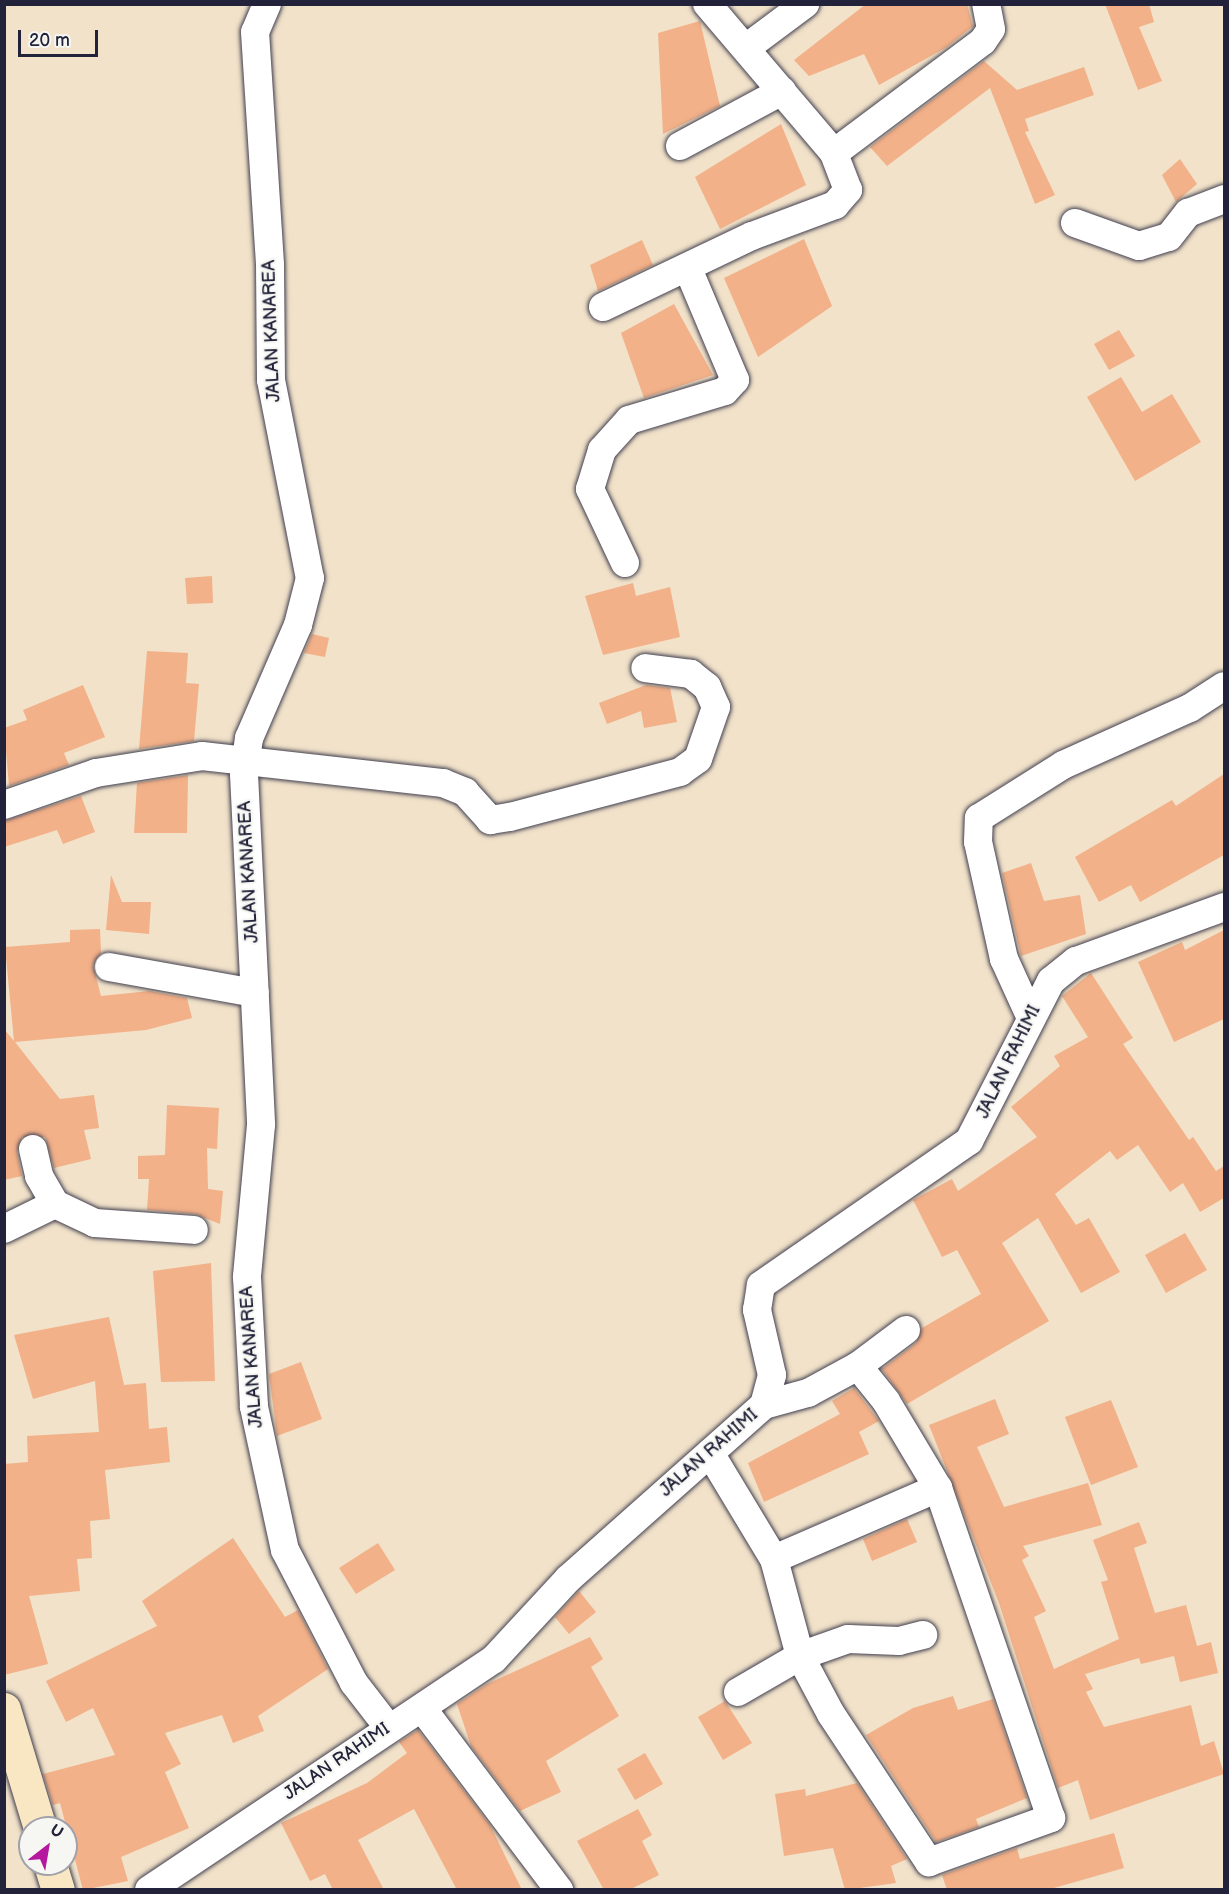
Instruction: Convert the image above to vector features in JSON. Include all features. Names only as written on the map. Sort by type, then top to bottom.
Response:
[{"type":"street","name":"JALAN KANAREA","points":[[267,4],[255,32],[270,265],[271,380],[310,578],[298,625],[249,738],[245,759],[261,1125],[247,1288],[260,1456],[285,1550],[354,1683],[388,1728]]},
{"type":"street","points":[[603,307],[688,271],[752,236],[835,205],[848,190],[848,180],[834,153],[707,4]]},
{"type":"street","points":[[746,48],[806,4]]},
{"type":"street","points":[[834,153],[983,41],[991,29],[986,4]]},
{"type":"street","points":[[680,146],[782,91]]},
{"type":"street","points":[[1075,223],[1139,246],[1169,237],[1188,213],[1224,199]]},
{"type":"street","points":[[625,563],[590,489],[608,439],[628,420],[725,391],[735,380],[688,271]]},
{"type":"street","points":[[4,805],[96,773],[148,763],[245,759],[443,783],[465,792],[490,820],[510,818],[680,772],[698,759],[716,707],[707,687],[691,674],[645,668]]},
{"type":"street","points":[[1030,1016],[1004,959],[978,842],[979,818],[1063,765],[1190,708],[1224,686]]},
{"type":"street","name":"JALAN RAHIMI","points":[[149,1890],[494,1659],[568,1579],[764,1405],[772,1375],[757,1310],[761,1285],[969,1141],[1030,1016],[1051,981],[1077,961],[1224,907]]},
{"type":"street","points":[[109,967],[255,993]]},
{"type":"street","points":[[33,1149],[39,1176],[55,1204],[94,1223],[194,1230]]},
{"type":"street","points":[[4,1229],[55,1204]]},
{"type":"street","points":[[764,1405],[808,1393],[858,1366],[906,1330]]},
{"type":"street","points":[[710,1454],[774,1558],[800,1656],[831,1714],[926,1861],[934,1862],[1051,1818],[938,1488],[886,1401],[858,1366]]},
{"type":"street","points":[[774,1558],[938,1488]]},
{"type":"street","points":[[738,1692],[800,1656],[848,1639],[899,1641],[923,1635]]},
{"type":"street","points":[[422,1708],[559,1890]]},
{"type":"street","points":[[4,1709],[36,1816]]},
{"type":"building","points":[[866,4],[967,4],[973,26],[947,47],[879,85],[864,54],[809,76],[794,60]]},
{"type":"building","points":[[1105,4],[1149,4],[1154,22],[1139,27],[1162,81],[1138,90]]},
{"type":"building","points":[[700,21],[720,106],[663,134],[658,33]]},
{"type":"building","points":[[984,61],[1017,90],[1084,67],[1094,95],[1025,119],[1029,131],[1025,132],[1055,195],[1035,204],[990,88],[887,166],[870,147]]},
{"type":"building","points":[[781,124],[806,185],[720,229],[695,177]]},
{"type":"building","points":[[1180,159],[1197,184],[1176,202],[1162,175]]},
{"type":"building","points":[[804,239],[832,306],[758,357],[724,278]]},
{"type":"building","points":[[642,240],[653,265],[598,291],[590,265]]},
{"type":"building","points":[[674,304],[713,375],[644,398],[621,333]]},
{"type":"building","points":[[1119,330],[1135,356],[1109,370],[1094,344]]},
{"type":"building","points":[[1121,377],[1142,412],[1172,394],[1201,442],[1135,481],[1087,397]]},
{"type":"building","points":[[212,576],[213,603],[187,604],[185,578]]},
{"type":"building","points":[[633,583],[636,596],[670,587],[680,637],[603,655],[585,596]]},
{"type":"building","points":[[312,634],[329,638],[325,657],[304,653]]},
{"type":"building","points":[[147,651],[188,653],[186,683],[199,684],[194,741],[139,749]]},
{"type":"building","points":[[83,685],[105,737],[64,753],[69,765],[9,786],[4,728],[27,720],[23,710]]},
{"type":"building","points":[[646,685],[670,688],[677,722],[644,728],[641,711],[607,724],[599,703]]},
{"type":"building","points":[[1224,774],[1224,855],[1140,902],[1131,885],[1099,902],[1075,857],[1172,800],[1176,806]]},
{"type":"building","points":[[188,775],[187,833],[134,833],[137,783]]},
{"type":"building","points":[[81,796],[95,832],[63,844],[57,830],[4,847],[4,821]]},
{"type":"building","points":[[1031,863],[1044,901],[1080,895],[1086,934],[1021,956],[1002,873]]},
{"type":"building","points":[[111,875],[122,902],[151,902],[149,934],[106,930]]},
{"type":"building","points":[[100,929],[101,953],[93,965],[101,996],[149,991],[187,998],[192,1018],[146,1030],[15,1042],[60,1099],[94,1095],[99,1128],[84,1130],[91,1159],[54,1168],[45,1137],[22,1137],[17,1152],[22,1176],[4,1180],[4,1029],[14,1041],[5,947],[70,942],[70,930]]},
{"type":"building","points":[[1224,930],[1224,1019],[1174,1042],[1138,962],[1182,942],[1185,950]]},
{"type":"building","points":[[1091,973],[1133,1038],[1123,1044],[1189,1140],[1193,1137],[1216,1171],[1224,1166],[1224,1198],[1200,1212],[1183,1183],[1170,1192],[1138,1145],[1117,1160],[1110,1151],[1055,1194],[1076,1225],[1089,1218],[1120,1272],[1081,1293],[1038,1218],[1002,1243],[1049,1321],[907,1404],[882,1369],[916,1343],[922,1328],[981,1294],[957,1250],[942,1257],[913,1200],[952,1179],[958,1191],[1037,1137],[1011,1107],[1060,1066],[1054,1056],[1088,1037],[1062,996]]},
{"type":"building","points":[[167,1105],[219,1108],[217,1149],[207,1148],[208,1189],[223,1191],[220,1224],[195,1214],[147,1210],[149,1179],[138,1179],[138,1156],[165,1155]]},
{"type":"building","points":[[1185,1233],[1207,1270],[1166,1293],[1145,1255]]},
{"type":"building","points":[[211,1263],[215,1381],[161,1382],[153,1271]]},
{"type":"building","points":[[109,1317],[124,1385],[146,1383],[149,1429],[167,1427],[170,1462],[105,1470],[110,1519],[90,1521],[92,1558],[77,1559],[80,1591],[29,1596],[48,1664],[4,1675],[4,1464],[28,1462],[27,1436],[99,1432],[95,1381],[33,1399],[14,1335]]},
{"type":"building","points":[[301,1362],[322,1419],[277,1436],[269,1374]]},
{"type":"building","points":[[854,1388],[879,1421],[859,1432],[869,1454],[764,1502],[748,1463],[840,1414],[832,1401]]},
{"type":"building","points":[[995,1399],[1009,1434],[977,1447],[1004,1507],[1088,1483],[1102,1525],[1023,1546],[1029,1556],[1022,1560],[1046,1611],[1034,1617],[1054,1669],[1119,1639],[1101,1582],[1108,1580],[1093,1540],[1139,1522],[1147,1543],[1134,1548],[1155,1613],[1186,1605],[1197,1646],[1211,1642],[1218,1673],[1180,1682],[1174,1656],[1141,1664],[1139,1658],[1085,1674],[1093,1689],[1086,1692],[1104,1727],[1191,1705],[1201,1746],[1214,1741],[1224,1774],[1090,1820],[1078,1780],[1058,1788],[999,1603],[929,1425]]},
{"type":"building","points":[[1111,1400],[1138,1467],[1091,1485],[1065,1417]]},
{"type":"building","points":[[907,1519],[917,1542],[872,1561],[863,1539]]},
{"type":"building","points":[[233,1538],[285,1617],[298,1610],[328,1669],[258,1716],[264,1731],[233,1743],[222,1715],[165,1733],[181,1764],[165,1772],[189,1828],[121,1857],[128,1881],[83,1890],[78,1871],[78,1816],[63,1816],[60,1803],[53,1805],[43,1774],[115,1755],[93,1708],[66,1722],[46,1681],[157,1626],[142,1601]]},
{"type":"building","points":[[378,1543],[395,1570],[356,1594],[339,1568]]},
{"type":"building","points":[[579,1591],[596,1612],[569,1634],[555,1617]]},
{"type":"building","points":[[590,1637],[603,1659],[591,1667],[619,1716],[546,1761],[561,1792],[520,1811],[471,1746],[457,1704],[487,1684]]},
{"type":"building","points":[[953,1696],[958,1710],[993,1699],[1027,1798],[976,1819],[979,1827],[936,1842],[866,1735],[913,1708]]},
{"type":"building","points":[[725,1701],[752,1743],[723,1760],[698,1717]]},
{"type":"building","points":[[418,1730],[490,1825],[522,1890],[457,1890],[414,1809],[358,1840],[384,1890],[333,1890],[325,1874],[310,1881],[281,1823],[367,1783],[407,1753],[399,1742]]},
{"type":"building","points":[[645,1753],[663,1784],[635,1800],[617,1769]]},
{"type":"building","points":[[857,1783],[907,1859],[891,1866],[896,1883],[845,1890],[833,1848],[784,1856],[775,1794],[805,1789],[806,1796]]},
{"type":"building","points":[[638,1809],[652,1835],[642,1841],[659,1875],[629,1890],[604,1890],[577,1841]]},
{"type":"building","points":[[1114,1833],[1124,1868],[1047,1890],[947,1890],[942,1875],[1017,1848],[1020,1859]]}]
